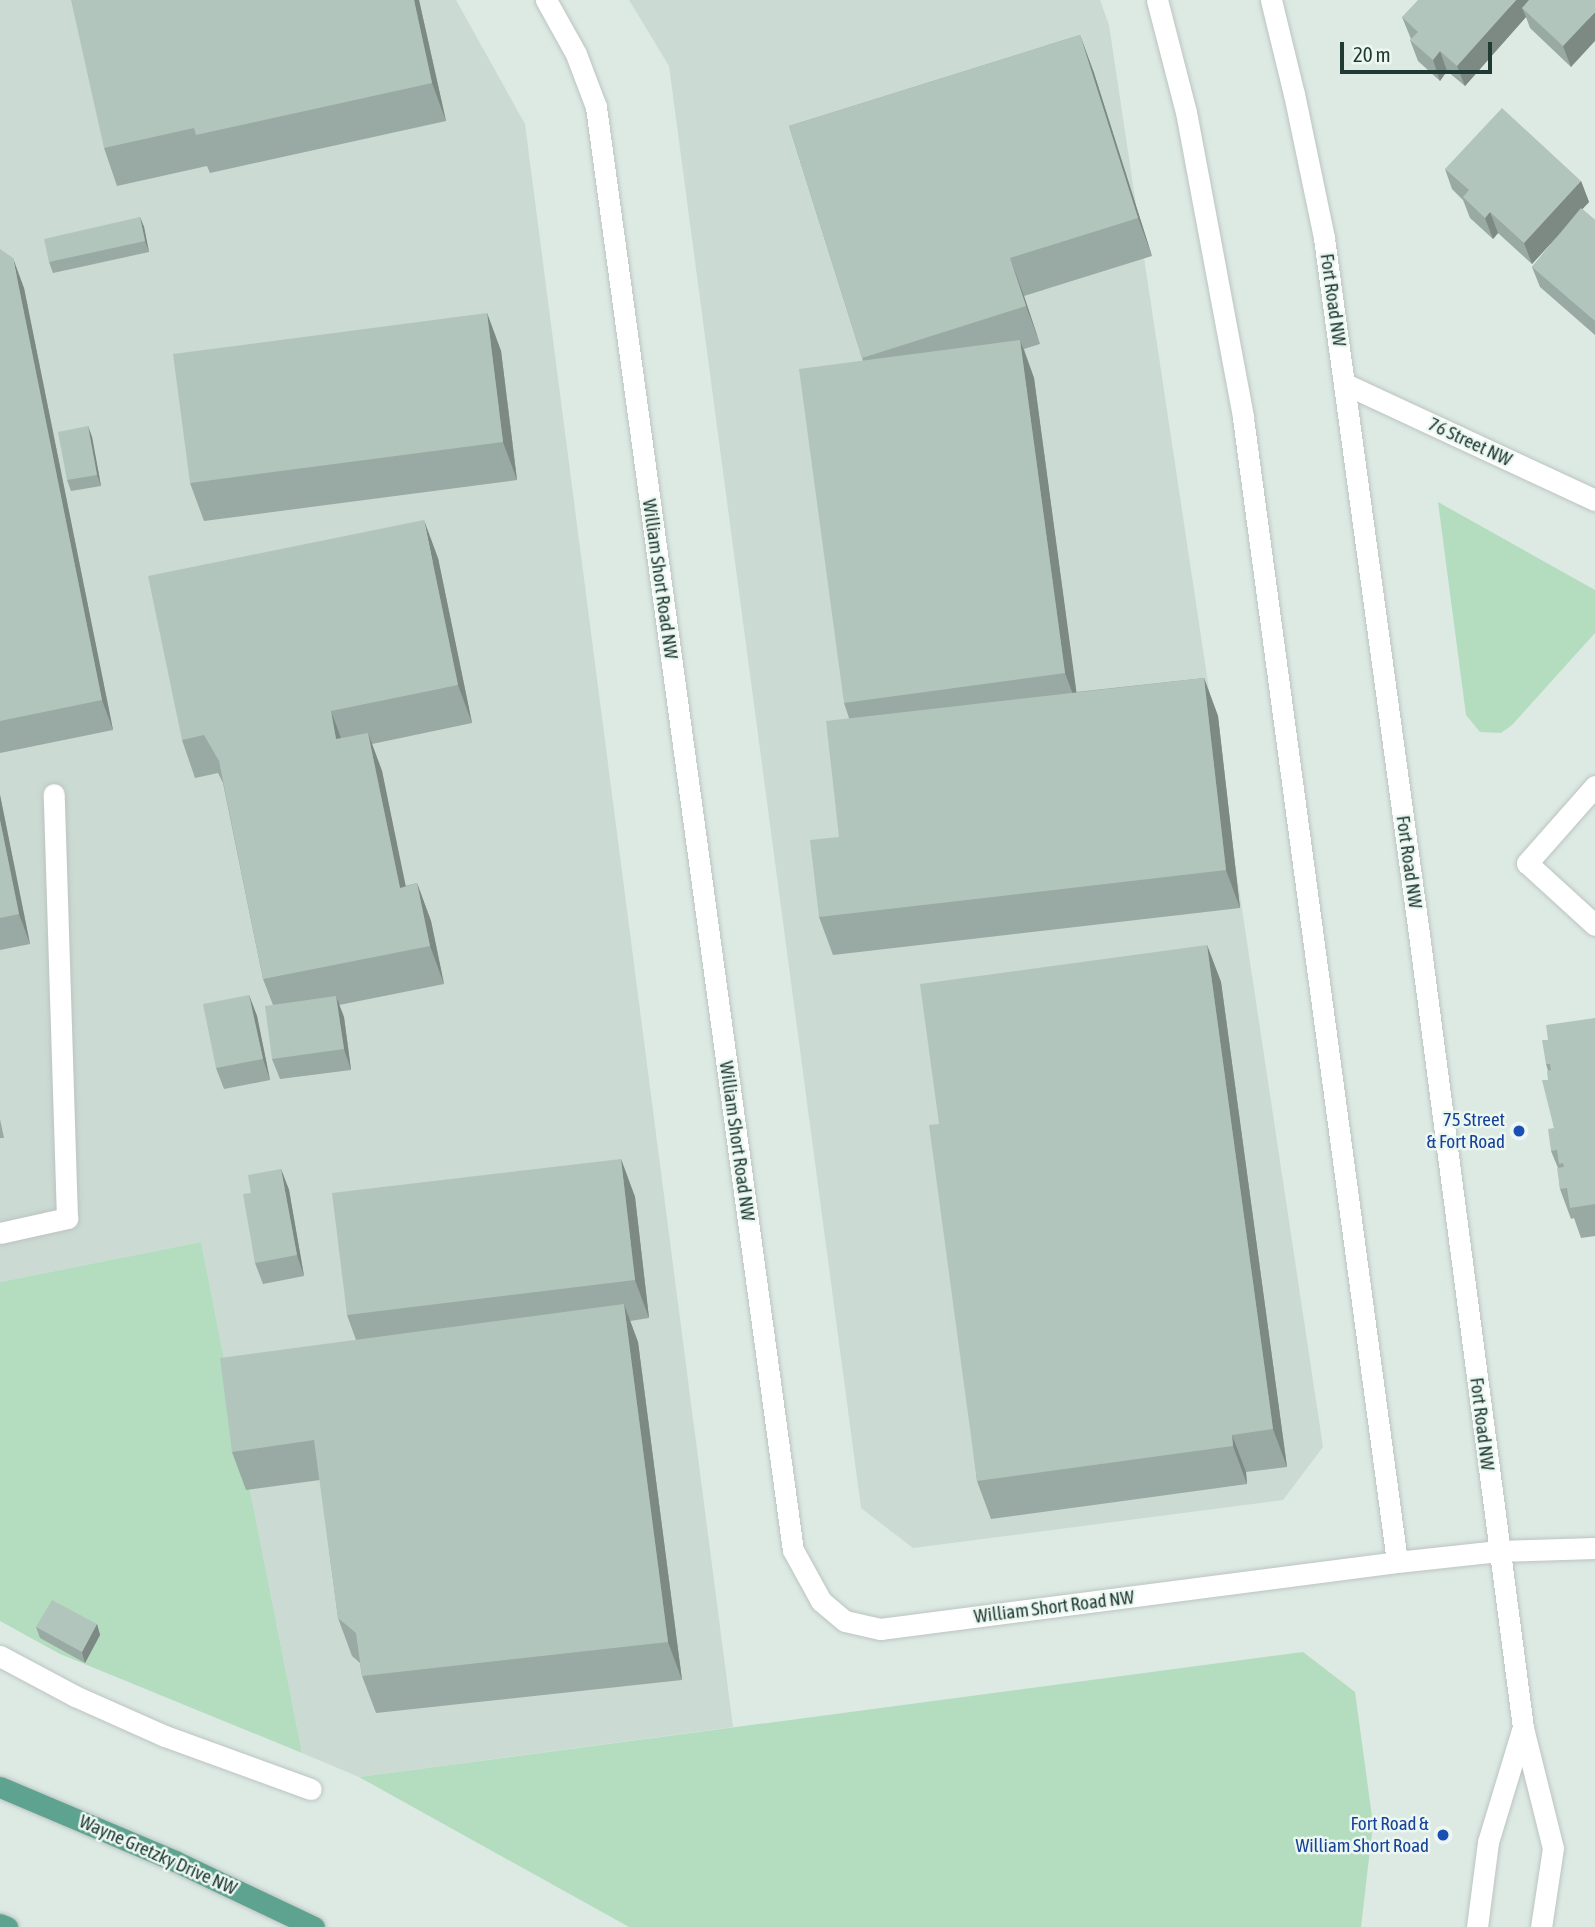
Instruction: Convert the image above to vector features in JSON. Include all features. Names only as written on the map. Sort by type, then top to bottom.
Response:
[{"type":"main road","name":"Wayne Gretzky Drive NW","points":[[0,1787],[175,1861],[314,1927]]},
{"type":"main road","points":[[0,1924],[7,1927]]},
{"type":"street","name":"William Short Road NW","points":[[546,0],[576,54],[596,107],[793,1550],[821,1601],[845,1622],[880,1629],[1396,1562],[1498,1551],[1595,1548]]},
{"type":"street","points":[[1157,0],[1186,112],[1243,418],[1396,1562]]},
{"type":"street","name":"Fort Road NW","points":[[1271,0],[1324,238],[1523,1728],[1553,1848],[1541,1927]]},
{"type":"street","name":"76 Street NW","points":[[1345,384],[1595,500]]},
{"type":"street","points":[[1595,786],[1527,863],[1595,925]]},
{"type":"street","points":[[0,1233],[67,1218],[54,794]]},
{"type":"street","points":[[0,1656],[75,1696],[165,1736],[312,1789]]},
{"type":"street","name":"Fort Road NW","points":[[1477,1927],[1488,1842],[1523,1728]]},
{"type":"shaded area","points":[[0,0],[456,0],[525,124],[733,1727],[359,1777],[302,1753],[201,1242],[0,1282]]},
{"type":"shaded area","points":[[629,0],[1100,0],[1109,25],[1323,1447],[1283,1500],[913,1548],[861,1508],[669,66]]},
{"type":"green space","points":[[1438,502],[1595,590],[1595,633],[1512,725],[1501,733],[1480,732],[1466,715]]},
{"type":"green space","points":[[201,1242],[302,1753],[60,1654],[0,1621],[0,1282]]},
{"type":"green space","points":[[1303,1652],[1355,1692],[1373,1824],[1361,1927],[629,1927],[359,1777]]},
{"type":"building","points":[[71,0],[414,0],[432,83],[196,135],[194,128],[104,148]]},
{"type":"building","points":[[1418,0],[1516,0],[1457,66],[1440,51],[1433,60],[1410,40],[1418,32],[1402,17]]},
{"type":"building","points":[[1529,0],[1595,0],[1595,12],[1563,46],[1522,8]]},
{"type":"building","points":[[1080,35],[1138,218],[1010,258],[1026,306],[862,358],[789,126]]},
{"type":"building","points":[[1502,108],[1581,181],[1524,243],[1490,212],[1485,218],[1463,197],[1469,190],[1445,169]]},
{"type":"building","points":[[1581,208],[1595,220],[1595,321],[1532,267]]},
{"type":"building","points":[[140,217],[145,241],[49,262],[44,239]]},
{"type":"building","points":[[0,249],[13,258],[102,700],[0,721]]},
{"type":"building","points":[[487,313],[503,442],[190,483],[173,354]]},
{"type":"building","points":[[1020,340],[1065,673],[844,703],[799,369]]},
{"type":"building","points":[[88,426],[97,475],[67,480],[58,432]]},
{"type":"building","points":[[424,520],[458,685],[331,711],[336,739],[368,733],[400,888],[417,883],[430,946],[263,979],[219,761],[204,735],[182,740],[148,576]]},
{"type":"building","points":[[1204,678],[1226,870],[819,917],[810,840],[839,837],[826,721]]},
{"type":"building","points":[[0,820],[19,914],[0,918]]},
{"type":"building","points":[[1207,945],[1273,1429],[1232,1435],[1233,1446],[977,1481],[929,1125],[939,1124],[920,984]]},
{"type":"building","points":[[249,995],[263,1059],[216,1068],[203,1004]]},
{"type":"building","points":[[336,996],[344,1049],[272,1059],[265,1006]]},
{"type":"building","points":[[1595,1018],[1595,1204],[1570,1208],[1567,1188],[1560,1189],[1557,1168],[1564,1167],[1563,1163],[1559,1164],[1557,1150],[1551,1151],[1548,1129],[1554,1128],[1542,1080],[1548,1080],[1547,1071],[1551,1070],[1550,1064],[1546,1064],[1542,1040],[1548,1040],[1546,1025]]},
{"type":"building","points":[[621,1159],[635,1280],[347,1315],[332,1193]]},
{"type":"building","points":[[281,1169],[297,1255],[255,1263],[243,1194],[251,1193],[248,1175]]},
{"type":"building","points":[[624,1304],[668,1642],[362,1676],[356,1633],[338,1618],[314,1440],[232,1452],[220,1358]]},
{"type":"building","points":[[52,1600],[97,1624],[82,1652],[36,1627]]},
{"type":"place","name":"75 Street & Fort Road","points":[[1519,1131]]},
{"type":"place","name":"Fort Road & William Short Road","points":[[1443,1835]]}]
